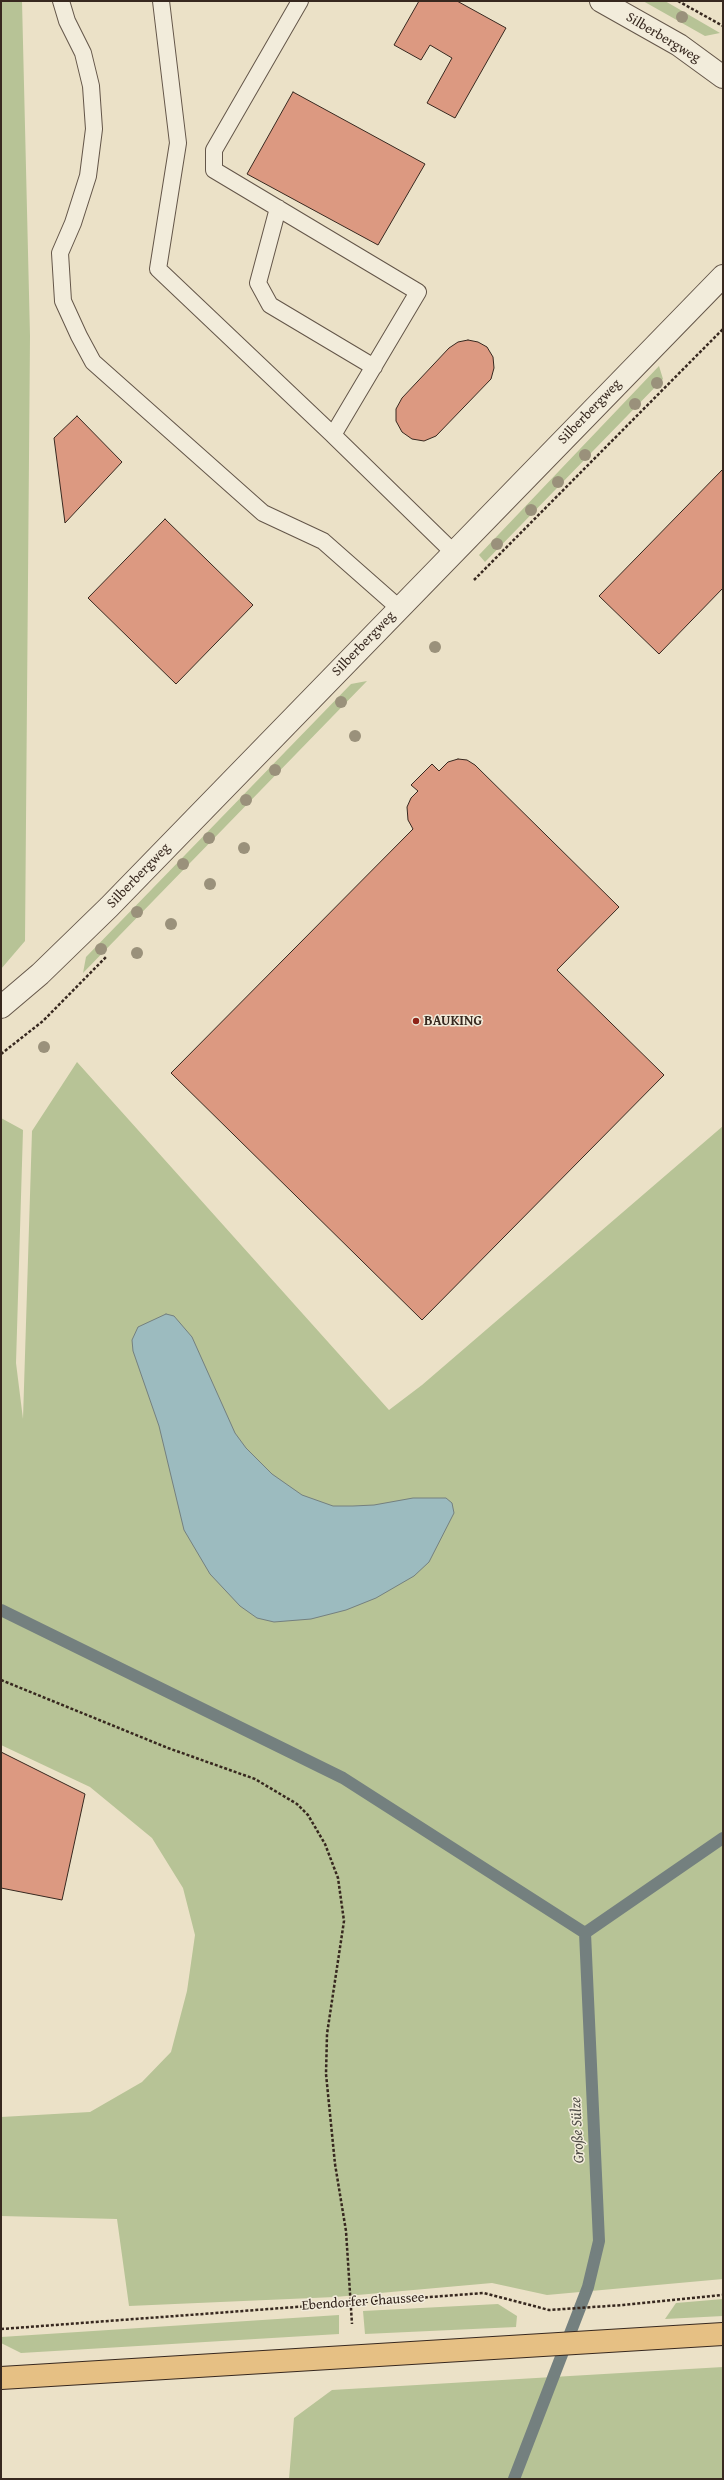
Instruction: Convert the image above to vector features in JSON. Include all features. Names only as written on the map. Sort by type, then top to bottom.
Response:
[{"type":"main road","points":[[1,2378],[723,2334]]},
{"type":"street","name":"Silberbergweg","points":[[601,1],[679,44],[723,77]]},
{"type":"street","name":"Silberbergweg","points":[[1,1007],[40,974],[109,907],[723,276]]},
{"type":"lane","points":[[61,1],[66,21],[83,53],[91,86],[93,122],[88,176],[73,223],[60,253],[64,301],[82,342],[94,362],[263,513],[323,541],[399,608]]},
{"type":"lane","points":[[161,1],[178,142],[158,269],[333,435],[453,552]]},
{"type":"lane","points":[[300,1],[214,150],[214,170],[418,292],[333,435]]},
{"type":"lane","points":[[278,208],[258,283],[270,305],[374,367]]},
{"type":"path","points":[[678,1],[723,26]]},
{"type":"path","points":[[1,1680],[168,1748],[255,1779],[297,1804],[317,1829],[332,1859],[336,1872],[344,1921],[327,2034],[326,2074],[335,2164],[346,2231],[353,2356]]},
{"type":"path","name":"Ebendorfer Chaussee","points":[[1,2329],[484,2293],[549,2310],[623,2305],[723,2295]]},
{"type":"green space","points":[[1,1],[22,1],[30,336],[25,941],[1,969]]},
{"type":"green space","points":[[643,1],[665,1],[720,33],[705,36]]},
{"type":"green space","points":[[659,366],[663,379],[485,562],[479,555]]},
{"type":"green space","points":[[367,681],[83,973],[86,957],[351,684]]},
{"type":"green space","points":[[77,1062],[389,1410],[422,1385],[723,1126],[723,2279],[547,2295],[492,2283],[335,2297],[129,2306],[117,2219],[1,2216],[1,2117],[90,2112],[142,2082],[171,2052],[187,1991],[195,1935],[183,1888],[152,1838],[90,1787],[1,1745],[1,1118],[23,1130],[16,1363],[23,1419],[32,1131]]},
{"type":"green space","points":[[723,2299],[723,2316],[665,2319],[676,2303]]},
{"type":"green space","points":[[498,2304],[517,2316],[516,2327],[365,2334],[363,2311]]},
{"type":"green space","points":[[339,2315],[339,2334],[21,2353],[1,2343],[1,2337]]},
{"type":"green space","points":[[723,2367],[723,2479],[289,2479],[294,2418],[332,2390]]},
{"type":"water","points":[[166,1314],[174,1316],[192,1337],[235,1433],[246,1448],[272,1474],[302,1495],[333,1506],[374,1505],[413,1498],[446,1498],[452,1503],[454,1513],[429,1562],[414,1576],[376,1598],[346,1610],[311,1619],[274,1622],[257,1618],[240,1606],[210,1574],[184,1530],[159,1426],[133,1351],[132,1340],[138,1327]]},
{"type":"building","points":[[419,1],[457,1],[506,28],[455,118],[427,103],[452,58],[430,45],[421,60],[394,45]]},
{"type":"building","points":[[293,92],[425,164],[378,245],[247,174]]},
{"type":"building","points":[[468,340],[478,342],[487,347],[493,357],[494,368],[491,379],[436,436],[424,441],[412,439],[402,432],[396,421],[396,409],[402,398],[449,348],[458,342]]},
{"type":"building","points":[[77,416],[122,462],[65,523],[54,438]]},
{"type":"building","points":[[723,469],[723,588],[659,654],[599,596]]},
{"type":"building","points":[[165,519],[253,605],[176,684],[88,598]]},
{"type":"building","name":"BAUKING","points":[[458,759],[467,760],[475,765],[619,907],[557,970],[664,1075],[422,1320],[171,1073],[413,829],[408,820],[407,807],[411,798],[418,791],[411,785],[432,764],[439,771],[448,762]]},
{"type":"building","points":[[1,1752],[85,1794],[62,1900],[1,1888]]},
{"type":"waterway","points":[[1,1610],[343,1778],[585,1933]]},
{"type":"waterway","name":"Große Sülze","points":[[514,2479],[588,2287],[599,2241],[585,1933],[723,1838]]},
{"type":"place","name":"BAUKING","points":[[416,1021]]}]
